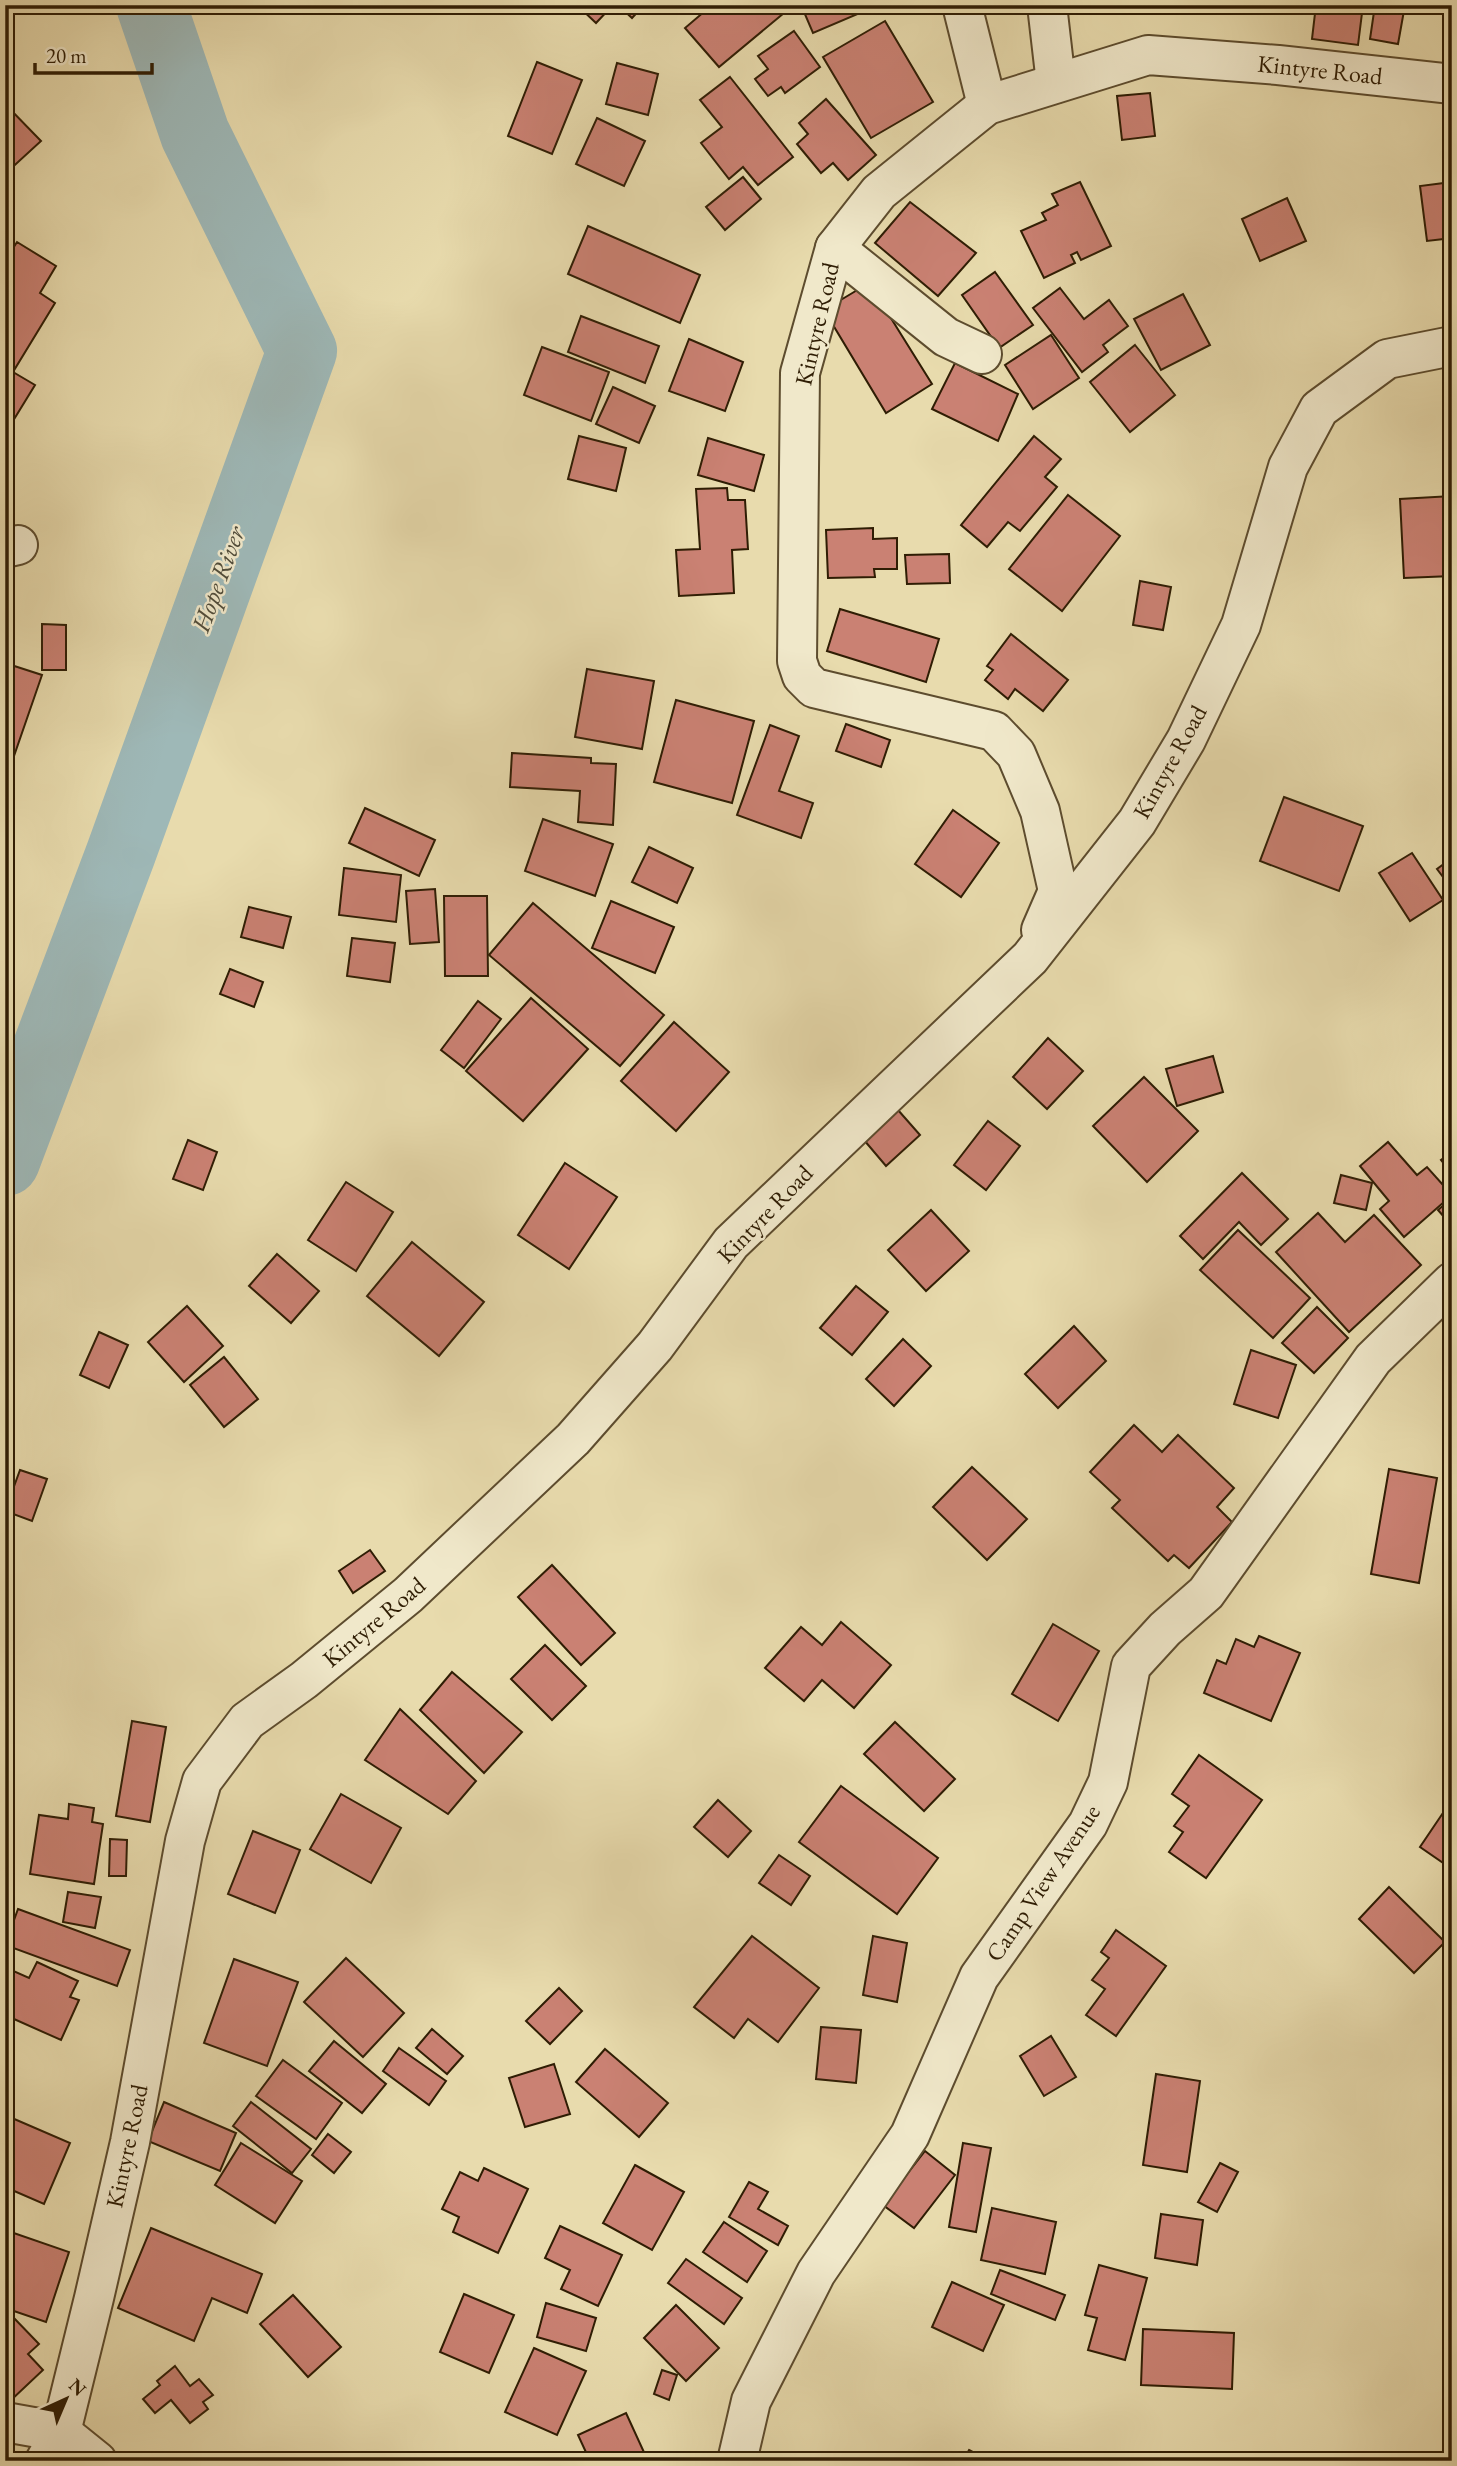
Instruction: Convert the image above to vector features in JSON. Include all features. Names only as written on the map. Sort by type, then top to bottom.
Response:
[{"type":"street","points":[[962,5],[987,105]]},
{"type":"street","points":[[1047,5],[1056,83]]},
{"type":"street","name":"Kintyre Road","points":[[1030,958],[1058,891],[1040,811],[1016,754],[994,731],[814,688],[802,677],[797,661],[800,373],[835,248],[879,192],[987,105],[1148,54],[1278,65],[1452,85]]},
{"type":"street","points":[[835,248],[946,337],[982,354]]},
{"type":"street","name":"Kintyre Road","points":[[53,2446],[130,2142],[185,1842],[202,1781],[247,1721],[303,1680],[408,1595],[573,1439],[655,1346],[731,1243],[1030,958],[1137,822],[1186,740],[1241,625],[1288,467],[1319,408],[1387,359],[1452,346]]},
{"type":"street","name":"Camp View Avenue","points":[[737,2461],[751,2401],[816,2273],[910,2136],[979,1977],[1088,1824],[1108,1782],[1132,1666],[1165,1629],[1206,1593],[1373,1359],[1449,1290]]},
{"type":"street","points":[[5,2422],[53,2446],[97,2461]]},
{"type":"building","points":[[577,5],[613,5],[596,23]]},
{"type":"building","points":[[618,5],[644,5],[632,18]]},
{"type":"building","points":[[681,5],[696,5],[688,13]]},
{"type":"building","points":[[712,5],[788,5],[790,8],[719,67],[685,28]]},
{"type":"building","points":[[801,5],[865,5],[867,10],[813,33]]},
{"type":"building","points":[[1316,5],[1363,5],[1358,45],[1312,39]]},
{"type":"building","points":[[1375,5],[1405,5],[1398,44],[1370,39]]},
{"type":"building","points":[[885,21],[933,102],[871,138],[823,57]]},
{"type":"building","points":[[794,31],[820,67],[785,93],[781,87],[768,96],[755,79],[768,69],[758,56]]},
{"type":"building","points":[[537,62],[582,80],[552,154],[508,136]]},
{"type":"building","points":[[617,63],[658,74],[648,115],[606,104]]},
{"type":"building","points":[[730,77],[793,157],[758,185],[743,167],[729,179],[701,143],[722,127],[700,100]]},
{"type":"building","points":[[1150,93],[1155,136],[1122,140],[1117,96]]},
{"type":"building","points":[[826,99],[876,155],[848,180],[833,163],[821,173],[797,144],[808,134],[799,123]]},
{"type":"building","points":[[5,104],[41,141],[5,174]]},
{"type":"building","points":[[597,118],[645,141],[624,186],[576,164]]},
{"type":"building","points":[[743,177],[761,199],[725,230],[706,207]]},
{"type":"building","points":[[1080,182],[1111,246],[1081,260],[1077,252],[1071,255],[1075,263],[1044,278],[1021,231],[1046,220],[1042,213],[1058,205],[1052,194]]},
{"type":"building","points":[[1452,182],[1452,238],[1427,241],[1420,186]]},
{"type":"building","points":[[1287,198],[1306,241],[1260,261],[1242,219]]},
{"type":"building","points":[[910,202],[976,253],[938,296],[875,243]]},
{"type":"building","points":[[588,226],[700,275],[680,323],[568,274]]},
{"type":"building","points":[[17,242],[56,266],[40,293],[55,303],[13,372],[35,385],[5,434],[5,261]]},
{"type":"building","points":[[995,272],[1033,325],[999,348],[962,295]]},
{"type":"building","points":[[869,283],[932,384],[886,413],[824,310]]},
{"type":"building","points":[[1060,288],[1084,319],[1109,300],[1128,326],[1103,345],[1108,352],[1082,372],[1033,308]]},
{"type":"building","points":[[1183,294],[1210,345],[1161,370],[1134,319]]},
{"type":"building","points":[[581,316],[659,346],[645,383],[568,352]]},
{"type":"building","points":[[1051,335],[1079,378],[1033,409],[1005,365]]},
{"type":"building","points":[[689,339],[743,362],[725,411],[669,391]]},
{"type":"building","points":[[1135,345],[1175,395],[1130,432],[1090,382]]},
{"type":"building","points":[[542,347],[609,372],[591,421],[524,395]]},
{"type":"building","points":[[955,363],[1018,394],[998,441],[932,409]]},
{"type":"building","points":[[613,387],[655,406],[639,443],[596,424]]},
{"type":"building","points":[[579,436],[626,448],[616,491],[568,479]]},
{"type":"building","points":[[1034,436],[1061,459],[1045,477],[1057,487],[1020,531],[1008,522],[987,547],[961,525]]},
{"type":"building","points":[[708,438],[764,455],[754,491],[698,475]]},
{"type":"building","points":[[727,488],[728,500],[745,500],[748,549],[732,550],[734,593],[679,596],[676,550],[700,549],[696,489]]},
{"type":"building","points":[[1068,495],[1120,536],[1062,611],[1009,569]]},
{"type":"building","points":[[1452,496],[1452,576],[1404,578],[1400,499]]},
{"type":"building","points":[[873,528],[873,539],[897,538],[897,569],[874,569],[875,577],[828,578],[826,530]]},
{"type":"building","points":[[949,554],[950,583],[907,584],[905,555]]},
{"type":"building","points":[[1140,581],[1171,587],[1163,630],[1133,625]]},
{"type":"building","points":[[840,609],[939,639],[926,682],[827,651]]},
{"type":"building","points":[[42,624],[66,625],[66,670],[42,670]]},
{"type":"building","points":[[1011,634],[1068,680],[1043,711],[1015,689],[1008,699],[985,680],[993,670],[987,666]]},
{"type":"building","points":[[5,663],[42,675],[5,782]]},
{"type":"building","points":[[587,669],[654,681],[642,749],[575,737]]},
{"type":"building","points":[[676,700],[754,721],[732,803],[654,782]]},
{"type":"building","points":[[846,724],[890,740],[881,767],[836,751]]},
{"type":"building","points":[[770,725],[799,736],[779,791],[813,803],[801,838],[737,815]]},
{"type":"building","points":[[512,753],[591,758],[591,763],[616,764],[613,825],[578,822],[580,791],[510,787]]},
{"type":"building","points":[[1284,797],[1363,826],[1339,891],[1260,861]]},
{"type":"building","points":[[365,808],[435,840],[419,876],[349,843]]},
{"type":"building","points":[[953,810],[999,843],[961,897],[915,864]]},
{"type":"building","points":[[543,819],[613,844],[595,896],[525,871]]},
{"type":"building","points":[[649,847],[693,868],[677,903],[632,882]]},
{"type":"building","points":[[1412,853],[1443,900],[1410,921],[1379,873]]},
{"type":"building","points":[[1452,858],[1452,889],[1437,869]]},
{"type":"building","points":[[344,868],[401,875],[396,922],[339,915]]},
{"type":"building","points":[[435,889],[439,942],[410,944],[406,891]]},
{"type":"building","points":[[444,896],[487,896],[488,976],[445,976]]},
{"type":"building","points":[[611,901],[674,927],[655,973],[592,948]]},
{"type":"building","points":[[533,903],[664,1015],[620,1066],[489,955]]},
{"type":"building","points":[[249,907],[291,917],[283,948],[241,937]]},
{"type":"building","points":[[352,938],[395,943],[390,982],[347,976]]},
{"type":"building","points":[[230,969],[263,982],[254,1007],[220,994]]},
{"type":"building","points":[[531,998],[588,1049],[523,1121],[466,1071]]},
{"type":"building","points":[[478,1001],[501,1019],[464,1068],[441,1050]]},
{"type":"building","points":[[674,1022],[729,1072],[676,1131],[621,1081]]},
{"type":"building","points":[[1048,1038],[1083,1071],[1047,1109],[1013,1077]]},
{"type":"building","points":[[1213,1056],[1223,1092],[1177,1106],[1166,1069]]},
{"type":"building","points":[[1144,1077],[1198,1131],[1147,1182],[1093,1126]]},
{"type":"building","points":[[898,1110],[920,1135],[886,1166],[864,1140]]},
{"type":"building","points":[[988,1121],[1020,1146],[986,1190],[954,1165]]},
{"type":"building","points":[[188,1140],[217,1152],[203,1190],[173,1179]]},
{"type":"building","points":[[1388,1142],[1417,1175],[1427,1167],[1452,1195],[1404,1237],[1380,1209],[1389,1201],[1360,1166]]},
{"type":"building","points":[[1452,1152],[1452,1174],[1441,1160]]},
{"type":"building","points":[[565,1163],[617,1197],[569,1269],[518,1235]]},
{"type":"building","points":[[1242,1173],[1288,1219],[1261,1245],[1239,1222],[1203,1259],[1180,1236]]},
{"type":"building","points":[[1341,1175],[1372,1183],[1366,1210],[1334,1203]]},
{"type":"building","points":[[346,1182],[393,1212],[356,1271],[308,1240]]},
{"type":"building","points":[[1452,1198],[1452,1226],[1438,1210]]},
{"type":"building","points":[[931,1210],[969,1251],[926,1291],[888,1250]]},
{"type":"building","points":[[1318,1213],[1345,1242],[1374,1215],[1421,1265],[1349,1332],[1276,1252]]},
{"type":"building","points":[[1238,1230],[1310,1298],[1273,1338],[1200,1270]]},
{"type":"building","points":[[412,1242],[484,1302],[439,1356],[367,1296]]},
{"type":"building","points":[[277,1254],[319,1291],[291,1323],[249,1286]]},
{"type":"building","points":[[856,1286],[888,1312],[852,1355],[820,1328]]},
{"type":"building","points":[[187,1306],[223,1346],[184,1382],[148,1342]]},
{"type":"building","points":[[1317,1307],[1348,1338],[1314,1373],[1282,1343]]},
{"type":"building","points":[[1074,1326],[1106,1361],[1058,1408],[1025,1374]]},
{"type":"building","points":[[99,1332],[128,1345],[109,1388],[80,1375]]},
{"type":"building","points":[[903,1339],[931,1366],[894,1406],[866,1379]]},
{"type":"building","points":[[1251,1350],[1296,1365],[1278,1418],[1234,1404]]},
{"type":"building","points":[[224,1357],[258,1399],[224,1427],[190,1385]]},
{"type":"building","points":[[1134,1425],[1162,1452],[1178,1435],[1234,1488],[1217,1507],[1232,1522],[1189,1568],[1174,1555],[1168,1561],[1112,1508],[1120,1500],[1090,1472]]},
{"type":"building","points":[[972,1467],[1027,1519],[987,1560],[933,1507]]},
{"type":"building","points":[[1389,1469],[1437,1478],[1419,1583],[1371,1574]]},
{"type":"building","points":[[20,1470],[47,1479],[32,1521],[5,1511]]},
{"type":"building","points":[[370,1550],[385,1571],[353,1593],[339,1571]]},
{"type":"building","points":[[552,1565],[615,1633],[581,1665],[518,1597]]},
{"type":"building","points":[[841,1622],[891,1665],[854,1708],[822,1680],[804,1701],[765,1668],[801,1627],[822,1645]]},
{"type":"building","points":[[1053,1624],[1099,1651],[1058,1721],[1012,1694]]},
{"type":"building","points":[[1259,1636],[1300,1653],[1271,1721],[1204,1693],[1217,1660],[1226,1664],[1236,1639],[1254,1647]]},
{"type":"building","points":[[545,1645],[586,1686],[552,1720],[511,1679]]},
{"type":"building","points":[[452,1672],[522,1732],[484,1773],[420,1710]]},
{"type":"building","points":[[400,1709],[476,1781],[448,1814],[365,1760]]},
{"type":"building","points":[[132,1721],[166,1727],[150,1822],[116,1816]]},
{"type":"building","points":[[895,1722],[955,1779],[924,1811],[864,1754]]},
{"type":"building","points":[[1199,1755],[1262,1800],[1206,1878],[1169,1852],[1183,1832],[1174,1826],[1189,1806],[1172,1794]]},
{"type":"building","points":[[841,1786],[938,1858],[897,1914],[799,1842]]},
{"type":"building","points":[[341,1794],[401,1828],[371,1883],[310,1849]]},
{"type":"building","points":[[718,1800],[751,1831],[728,1857],[694,1827]]},
{"type":"building","points":[[1452,1802],[1452,1869],[1420,1847]]},
{"type":"building","points":[[69,1804],[94,1808],[92,1822],[103,1824],[94,1884],[30,1874],[39,1815],[68,1819]]},
{"type":"building","points":[[253,1831],[300,1850],[275,1913],[228,1894]]},
{"type":"building","points":[[110,1839],[127,1840],[126,1876],[109,1876]]},
{"type":"building","points":[[779,1855],[810,1876],[791,1905],[759,1883]]},
{"type":"building","points":[[1389,1887],[1445,1942],[1414,1973],[1359,1919]]},
{"type":"building","points":[[68,1892],[101,1897],[95,1928],[63,1922]]},
{"type":"building","points":[[18,1909],[130,1950],[117,1986],[5,1945]]},
{"type":"building","points":[[1116,1930],[1166,1966],[1116,2036],[1086,2015],[1105,1989],[1092,1980],[1109,1958],[1101,1952]]},
{"type":"building","points":[[752,1936],[819,1988],[778,2042],[748,2019],[734,2038],[694,2007]]},
{"type":"building","points":[[873,1936],[907,1943],[897,2002],[863,1995]]},
{"type":"building","points":[[346,1958],[404,2013],[363,2057],[304,2002]]},
{"type":"building","points":[[234,1959],[298,1982],[267,2066],[204,2043]]},
{"type":"building","points":[[37,1962],[78,1981],[70,1997],[79,2000],[61,2040],[5,2015],[5,1977],[9,1969],[29,1978]]},
{"type":"building","points":[[559,1988],[582,2011],[550,2044],[526,2021]]},
{"type":"building","points":[[821,2027],[861,2030],[856,2083],[816,2079]]},
{"type":"building","points":[[432,2029],[463,2056],[447,2074],[416,2048]]},
{"type":"building","points":[[1051,2036],[1076,2077],[1044,2096],[1020,2056]]},
{"type":"building","points":[[334,2041],[386,2084],[362,2113],[309,2071]]},
{"type":"building","points":[[399,2048],[446,2081],[429,2105],[383,2071]]},
{"type":"building","points":[[605,2049],[668,2103],[639,2137],[576,2082]]},
{"type":"building","points":[[283,2060],[342,2103],[316,2139],[256,2096]]},
{"type":"building","points":[[554,2064],[570,2114],[525,2127],[509,2078]]},
{"type":"building","points":[[1156,2074],[1200,2081],[1187,2172],[1143,2165]]},
{"type":"building","points":[[164,2102],[236,2133],[220,2171],[148,2141]]},
{"type":"building","points":[[251,2102],[311,2149],[292,2173],[233,2126]]},
{"type":"building","points":[[5,2115],[70,2143],[44,2204],[5,2187]]},
{"type":"building","points":[[328,2134],[351,2152],[334,2173],[312,2155]]},
{"type":"building","points":[[241,2143],[302,2181],[275,2223],[215,2185]]},
{"type":"building","points":[[963,2143],[991,2148],[976,2232],[949,2227]]},
{"type":"building","points":[[925,2151],[955,2175],[914,2228],[883,2205]]},
{"type":"building","points":[[1220,2163],[1238,2172],[1217,2212],[1198,2202]]},
{"type":"building","points":[[635,2165],[684,2192],[652,2250],[603,2223]]},
{"type":"building","points":[[484,2168],[528,2189],[498,2253],[453,2232],[459,2217],[442,2209],[460,2172],[478,2181]]},
{"type":"building","points":[[749,2182],[768,2192],[758,2209],[788,2226],[778,2245],[729,2217]]},
{"type":"building","points":[[992,2208],[1056,2222],[1045,2274],[981,2260]]},
{"type":"building","points":[[1161,2214],[1203,2220],[1197,2265],[1155,2258]]},
{"type":"building","points":[[724,2222],[767,2251],[747,2282],[703,2252]]},
{"type":"building","points":[[560,2226],[622,2255],[598,2306],[561,2289],[570,2270],[545,2258]]},
{"type":"building","points":[[151,2228],[262,2274],[247,2313],[212,2298],[194,2341],[118,2308]]},
{"type":"building","points":[[5,2230],[69,2252],[46,2322],[5,2308]]},
{"type":"building","points":[[686,2259],[742,2298],[724,2324],[668,2283]]},
{"type":"building","points":[[1099,2265],[1147,2278],[1125,2360],[1088,2350],[1097,2318],[1085,2315]]},
{"type":"building","points":[[1000,2270],[1065,2295],[1055,2320],[991,2294]]},
{"type":"building","points":[[952,2282],[1004,2305],[983,2351],[932,2327]]},
{"type":"building","points":[[464,2294],[514,2315],[489,2373],[440,2352]]},
{"type":"building","points":[[293,2295],[341,2347],[308,2377],[260,2324]]},
{"type":"building","points":[[546,2303],[596,2318],[586,2351],[537,2337]]},
{"type":"building","points":[[676,2305],[719,2348],[686,2381],[644,2338]]},
{"type":"building","points":[[12,2316],[39,2344],[28,2354],[43,2370],[9,2402],[5,2397],[5,2322]]},
{"type":"building","points":[[1143,2329],[1234,2333],[1232,2389],[1141,2385]]},
{"type":"building","points":[[534,2348],[586,2371],[557,2435],[505,2412]]},
{"type":"building","points":[[175,2366],[190,2386],[199,2379],[213,2395],[203,2402],[208,2409],[190,2423],[171,2400],[155,2413],[143,2399],[160,2385],[157,2381]]},
{"type":"building","points":[[662,2370],[677,2375],[669,2400],[654,2394]]},
{"type":"building","points":[[626,2413],[648,2461],[590,2461],[578,2435]]},
{"type":"building","points":[[969,2450],[989,2461],[963,2461]]},
{"type":"waterway","name":"Hope River","points":[[5,1161],[121,853],[302,351],[195,134],[151,5]]}]
